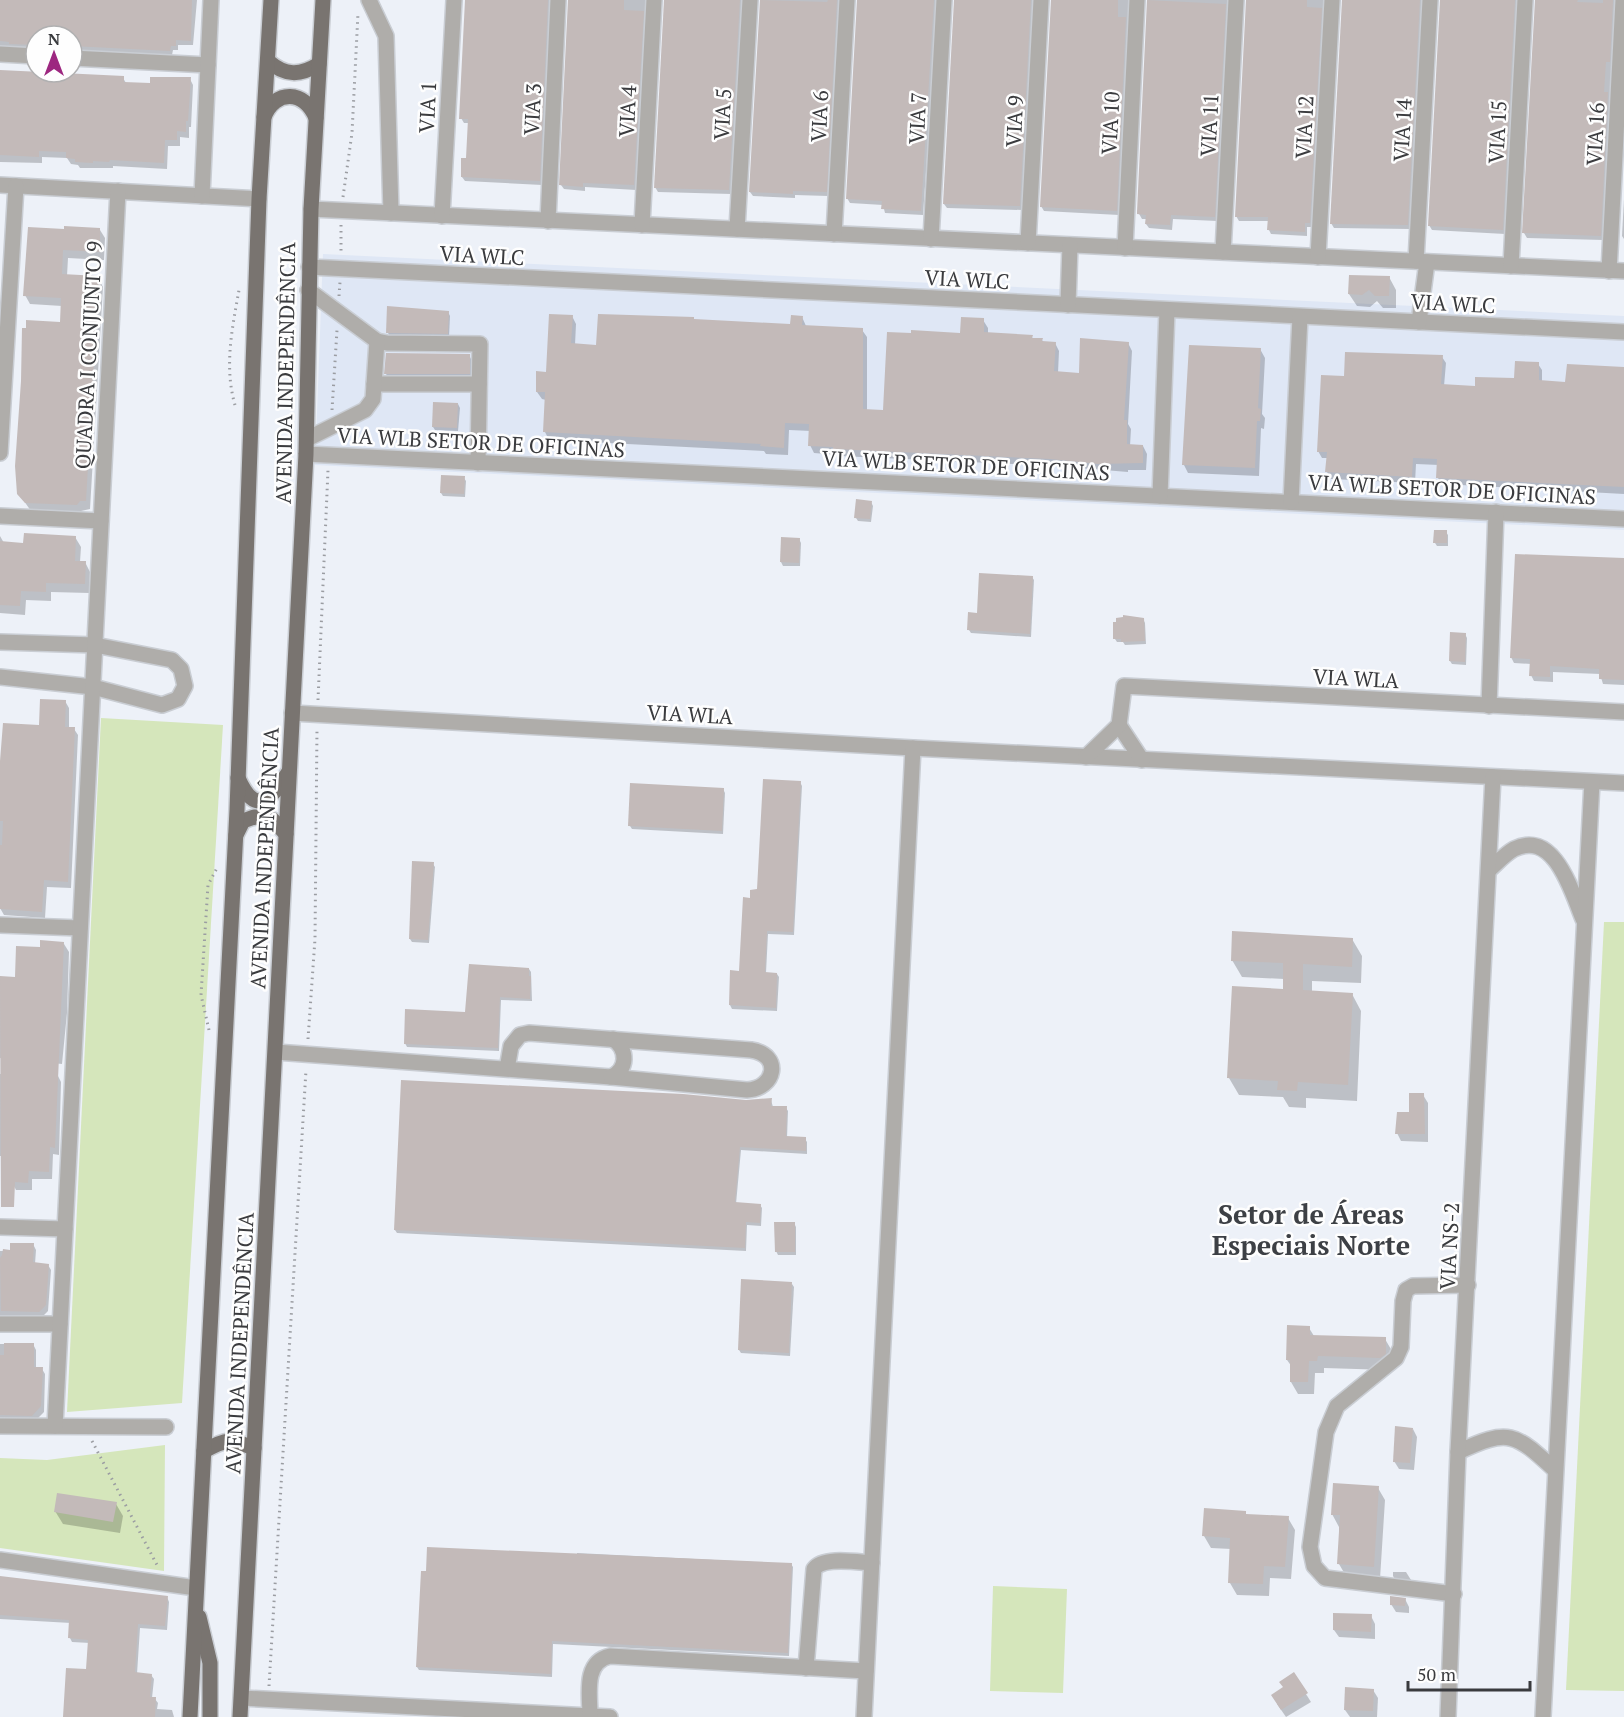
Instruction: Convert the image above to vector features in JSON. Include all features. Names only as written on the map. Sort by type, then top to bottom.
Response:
[{"type":"main road","name":"AVENIDA INDEPENDÊNCIA","points":[[190,1717],[236,835],[259,199],[271,0]]},
{"type":"main road","name":"AVENIDA INDEPENDÊNCIA","points":[[240,1717],[306,447],[310,209],[323,0]]},
{"type":"main road","points":[[268,61],[287,73],[299,74],[319,64]]},
{"type":"main road","points":[[264,117],[273,102],[290,96],[307,102],[316,118]]},
{"type":"main road","points":[[238,778],[251,798],[261,801],[277,792],[289,772]]},
{"type":"main road","points":[[236,835],[243,821],[254,817],[273,820],[286,834]]},
{"type":"main road","points":[[204,1451],[221,1441],[229,1440],[254,1448]]},
{"type":"main road","points":[[196,1595],[210,1663],[210,1717]]},
{"type":"street","points":[[202,196],[211,0]]},
{"type":"street","points":[[369,0],[386,36],[391,213]]},
{"type":"street","name":"VIA 1","points":[[442,216],[454,0]]},
{"type":"street","name":"VIA 3","points":[[548,221],[558,0]]},
{"type":"street","name":"VIA 4","points":[[642,225],[654,0]]},
{"type":"street","name":"VIA 5","points":[[737,229],[750,0]]},
{"type":"street","name":"VIA 6","points":[[834,234],[847,0]]},
{"type":"street","name":"VIA 7","points":[[931,239],[944,0]]},
{"type":"street","name":"VIA 9","points":[[1028,243],[1041,0]]},
{"type":"street","name":"VIA 10","points":[[1125,248],[1137,0]]},
{"type":"street","name":"VIA 11","points":[[1223,252],[1236,0]]},
{"type":"street","name":"VIA 12","points":[[1318,257],[1332,0]]},
{"type":"street","name":"VIA 14","points":[[1419,322],[1430,0]]},
{"type":"street","name":"VIA 15","points":[[1511,266],[1525,0]]},
{"type":"street","name":"VIA 16","points":[[1617,271],[1623,0]]},
{"type":"street","points":[[0,54],[24,55]]},
{"type":"street","points":[[84,59],[208,65]]},
{"type":"street","points":[[0,185],[259,199]]},
{"type":"street","points":[[0,453],[16,186]]},
{"type":"street","name":"QUADRA I CONJUNTO 9","points":[[55,1426],[118,191]]},
{"type":"street","name":"VIA WLC","points":[[310,209],[1617,271]]},
{"type":"street","points":[[1068,305],[1070,245]]},
{"type":"street","name":"VIA WLC","points":[[309,267],[1624,332]]},
{"type":"street","points":[[308,290],[377,341],[480,344],[478,462]]},
{"type":"street","points":[[1160,496],[1167,310]]},
{"type":"street","points":[[1291,502],[1300,316]]},
{"type":"street","points":[[306,447],[331,426],[371,405],[377,341]]},
{"type":"street","points":[[374,384],[479,384]]},
{"type":"street","name":"VIA WLB SETOR DE OFICINAS","points":[[306,447],[329,455],[1624,519]]},
{"type":"street","points":[[1489,706],[1496,512]]},
{"type":"street","points":[[0,516],[101,520]]},
{"type":"street","points":[[0,642],[95,645],[172,660],[181,669],[185,686],[178,699],[162,705],[93,687],[0,677]]},
{"type":"street","name":"VIA WLA","points":[[1119,724],[1124,686],[1624,712]]},
{"type":"street","name":"VIA WLA","points":[[292,713],[913,748],[1624,783]]},
{"type":"street","points":[[1086,757],[1119,724],[1142,760]]},
{"type":"street","points":[[864,1717],[913,748]]},
{"type":"street","name":"VIA NS-2","points":[[1448,1717],[1458,1452],[1494,777]]},
{"type":"street","points":[[1543,1717],[1592,782]]},
{"type":"street","points":[[1489,870],[1507,854],[1518,848],[1526,846],[1542,848],[1561,867],[1584,922]]},
{"type":"street","points":[[0,925],[80,928]]},
{"type":"street","points":[[276,1052],[754,1089],[769,1079],[771,1067],[769,1057],[762,1052],[529,1033],[520,1035],[511,1046],[507,1069]]},
{"type":"street","points":[[611,1077],[623,1068],[624,1061],[620,1044],[613,1039]]},
{"type":"street","points":[[0,1227],[65,1229]]},
{"type":"street","points":[[1454,1594],[1325,1578],[1314,1566],[1310,1546],[1326,1432],[1331,1417],[1337,1406],[1396,1358],[1401,1347],[1402,1301],[1406,1290],[1413,1286],[1468,1285]]},
{"type":"street","points":[[0,1324],[60,1324]]},
{"type":"street","points":[[0,1426],[166,1427]]},
{"type":"street","points":[[1458,1452],[1485,1439],[1507,1436],[1529,1446],[1555,1470]]},
{"type":"street","points":[[0,1560],[196,1595]]},
{"type":"street","points":[[806,1668],[814,1569],[817,1564],[830,1561],[872,1563]]},
{"type":"street","points":[[590,1716],[592,1669],[602,1658],[610,1656],[866,1671]]},
{"type":"street","points":[[242,1698],[610,1717]]},
{"type":"path","points":[[331,426],[341,269],[341,211],[352,133],[358,11]]},
{"type":"path","points":[[236,406],[230,388],[229,347],[240,281]]},
{"type":"path","points":[[268,1700],[315,939],[318,715],[329,455]]},
{"type":"path","points":[[210,1037],[201,994],[208,885],[221,861]]},
{"type":"path","points":[[84,1426],[155,1565],[165,1566]]},
{"type":"shaded area","points":[[323,254],[1624,316],[1624,530],[315,465]]},
{"type":"green space","points":[[101,718],[223,725],[182,1403],[67,1412]]},
{"type":"green space","points":[[1604,922],[1624,922],[1624,1691],[1566,1690]]},
{"type":"green space","points":[[165,1445],[164,1571],[0,1548],[0,1458],[47,1460]]},
{"type":"green space","points":[[993,1586],[1067,1589],[1063,1693],[990,1691]]},
{"type":"building","points":[[0,0],[192,0],[191,41],[176,40],[176,46],[171,46],[170,51],[84,47],[84,24],[24,24],[24,45],[0,41]]},
{"type":"building","points":[[465,0],[548,0],[540,181],[461,177],[461,158],[466,158],[468,119],[459,119]]},
{"type":"building","points":[[568,0],[624,0],[624,10],[644,11],[634,185],[583,183],[583,187],[559,185]]},
{"type":"building","points":[[664,0],[740,0],[729,190],[654,188]]},
{"type":"building","points":[[760,0],[827,2],[837,0],[827,192],[793,191],[793,194],[749,192]]},
{"type":"building","points":[[857,0],[934,0],[921,211],[881,209],[882,201],[846,199]]},
{"type":"building","points":[[954,0],[1031,0],[1020,206],[943,204]]},
{"type":"building","points":[[1051,0],[1118,0],[1118,17],[1126,17],[1117,211],[1040,207]]},
{"type":"building","points":[[1147,0],[1226,4],[1215,217],[1171,215],[1170,225],[1145,224],[1146,215],[1137,214]]},
{"type":"building","points":[[1246,0],[1307,0],[1307,7],[1322,8],[1310,223],[1305,223],[1305,232],[1267,230],[1268,217],[1235,217]]},
{"type":"building","points":[[1342,0],[1420,0],[1408,225],[1330,224]]},
{"type":"building","points":[[1440,0],[1515,0],[1503,230],[1428,226]]},
{"type":"building","points":[[1535,0],[1578,0],[1577,2],[1603,3],[1603,0],[1613,0],[1610,62],[1606,62],[1604,92],[1608,92],[1601,236],[1522,233]]},
{"type":"building","points":[[0,70],[24,71],[24,84],[84,84],[84,74],[124,76],[124,82],[150,83],[150,77],[191,77],[186,132],[177,131],[177,140],[165,140],[164,163],[110,160],[109,162],[93,161],[93,163],[75,162],[75,159],[66,158],[66,152],[39,151],[39,157],[0,155]]},
{"type":"building","points":[[64,226],[100,228],[100,252],[63,250],[62,274],[99,276],[86,501],[80,501],[77,505],[25,503],[17,494],[15,466],[22,328],[26,328],[26,320],[60,322],[61,298],[23,296],[28,227],[64,229]]},
{"type":"building","points":[[1349,275],[1390,276],[1389,296],[1375,296],[1369,290],[1362,295],[1348,294]]},
{"type":"building","points":[[387,306],[449,311],[448,334],[386,333]]},
{"type":"building","points":[[549,314],[573,315],[571,343],[596,345],[598,314],[694,317],[694,319],[790,324],[791,315],[803,316],[802,325],[863,328],[863,409],[883,410],[887,332],[911,333],[911,330],[960,333],[961,317],[984,318],[984,332],[1033,335],[1032,338],[1043,338],[1042,341],[1056,342],[1054,371],[1079,373],[1080,338],[1129,342],[1124,420],[1127,420],[1127,444],[1143,445],[1143,463],[1098,464],[1050,459],[833,449],[833,447],[808,446],[809,424],[785,423],[784,448],[760,446],[761,444],[543,432],[545,392],[536,392],[536,371],[546,372]]},
{"type":"building","points":[[1189,345],[1261,348],[1258,408],[1261,409],[1260,421],[1257,421],[1255,468],[1182,465]]},
{"type":"building","points":[[1345,352],[1443,355],[1441,384],[1475,386],[1475,377],[1514,378],[1515,361],[1539,362],[1539,380],[1565,382],[1567,364],[1624,367],[1624,487],[1436,478],[1437,459],[1413,458],[1412,477],[1325,472],[1327,452],[1317,452],[1321,375],[1344,376]]},
{"type":"building","points":[[386,353],[470,354],[470,374],[384,374]]},
{"type":"building","points":[[433,402],[458,403],[457,428],[432,427]]},
{"type":"building","points":[[441,475],[465,476],[464,494],[440,493]]},
{"type":"building","points":[[856,499],[872,501],[870,519],[854,518]]},
{"type":"building","points":[[1434,530],[1447,530],[1447,543],[1433,543]]},
{"type":"building","points":[[24,533],[76,536],[75,561],[86,561],[85,584],[46,583],[46,592],[21,591],[20,606],[0,605],[0,541],[23,543]]},
{"type":"building","points":[[781,537],[800,538],[799,563],[780,562]]},
{"type":"building","points":[[1515,554],[1624,558],[1624,680],[1599,679],[1599,669],[1550,666],[1550,677],[1529,676],[1530,659],[1510,658]]},
{"type":"building","points":[[979,573],[1033,576],[1030,634],[967,630],[968,612],[977,613]]},
{"type":"building","points":[[1123,615],[1144,618],[1145,641],[1121,642],[1121,639],[1113,639],[1113,622]]},
{"type":"building","points":[[1450,632],[1466,633],[1465,662],[1449,661]]},
{"type":"building","points":[[40,699],[66,700],[65,727],[75,727],[68,882],[44,880],[42,912],[0,909],[0,845],[2,845],[3,821],[0,821],[0,761],[3,723],[39,725]]},
{"type":"building","points":[[763,779],[801,781],[793,932],[767,931],[765,972],[777,973],[776,1008],[729,1005],[730,970],[739,971],[743,897],[750,898],[750,890],[757,889]]},
{"type":"building","points":[[630,783],[724,788],[722,831],[628,826]]},
{"type":"building","points":[[412,861],[434,862],[428,940],[409,939]]},
{"type":"building","points":[[1232,931],[1353,938],[1352,967],[1303,964],[1303,990],[1353,993],[1348,1085],[1298,1082],[1297,1091],[1277,1090],[1278,1081],[1227,1078],[1232,986],[1283,989],[1283,963],[1231,961]]},
{"type":"building","points":[[40,940],[64,942],[55,1148],[50,1147],[49,1172],[29,1171],[28,1183],[15,1182],[14,1207],[1,1207],[0,976],[15,977],[16,946],[40,947]]},
{"type":"building","points":[[469,964],[529,968],[530,999],[500,997],[498,1048],[404,1044],[405,1009],[465,1012]]},
{"type":"building","points":[[401,1080],[683,1094],[746,1100],[772,1098],[771,1106],[787,1106],[786,1136],[806,1137],[806,1151],[740,1147],[735,1202],[761,1204],[760,1223],[746,1222],[745,1248],[394,1230]]},
{"type":"building","points":[[1409,1093],[1424,1093],[1425,1134],[1395,1134],[1397,1112],[1409,1112]]},
{"type":"building","points":[[774,1222],[795,1222],[795,1252],[775,1252]]},
{"type":"building","points":[[10,1243],[34,1243],[33,1262],[49,1264],[46,1305],[39,1312],[1,1311],[0,1258],[3,1249],[10,1250]]},
{"type":"building","points":[[741,1279],[792,1282],[789,1353],[738,1350]]},
{"type":"building","points":[[1287,1325],[1310,1326],[1310,1335],[1386,1337],[1386,1354],[1380,1358],[1318,1356],[1317,1361],[1309,1361],[1308,1382],[1290,1382],[1290,1360],[1286,1360]]},
{"type":"building","points":[[4,1343],[34,1343],[34,1367],[43,1367],[41,1406],[32,1416],[0,1415],[0,1355],[4,1355]]},
{"type":"building","points":[[1395,1426],[1413,1428],[1410,1463],[1393,1462]]},
{"type":"building","points":[[1333,1483],[1379,1486],[1374,1567],[1337,1564],[1340,1515],[1331,1515]]},
{"type":"building","points":[[57,1493],[117,1502],[113,1522],[54,1512]]},
{"type":"building","points":[[1204,1508],[1246,1511],[1246,1514],[1289,1516],[1285,1567],[1264,1566],[1263,1584],[1228,1583],[1230,1538],[1202,1536]]},
{"type":"building","points":[[427,1547],[792,1563],[788,1653],[552,1641],[551,1674],[416,1667],[421,1571],[426,1571]]},
{"type":"building","points":[[0,1576],[168,1596],[165,1626],[138,1624],[135,1672],[152,1674],[150,1697],[156,1697],[155,1717],[63,1717],[66,1668],[86,1669],[88,1640],[68,1638],[69,1620],[0,1615]]},
{"type":"building","points":[[1390,1596],[1406,1598],[1405,1606],[1390,1605]]},
{"type":"building","points":[[1333,1613],[1372,1614],[1371,1632],[1333,1630]]},
{"type":"building","points":[[1294,1672],[1308,1693],[1281,1710],[1271,1695],[1283,1687],[1279,1682]]},
{"type":"building","points":[[1345,1687],[1374,1689],[1373,1711],[1344,1710]]},
{"type":"district","name":"Setor de Áreas Especiais Norte","points":[[1311,1230]]}]
